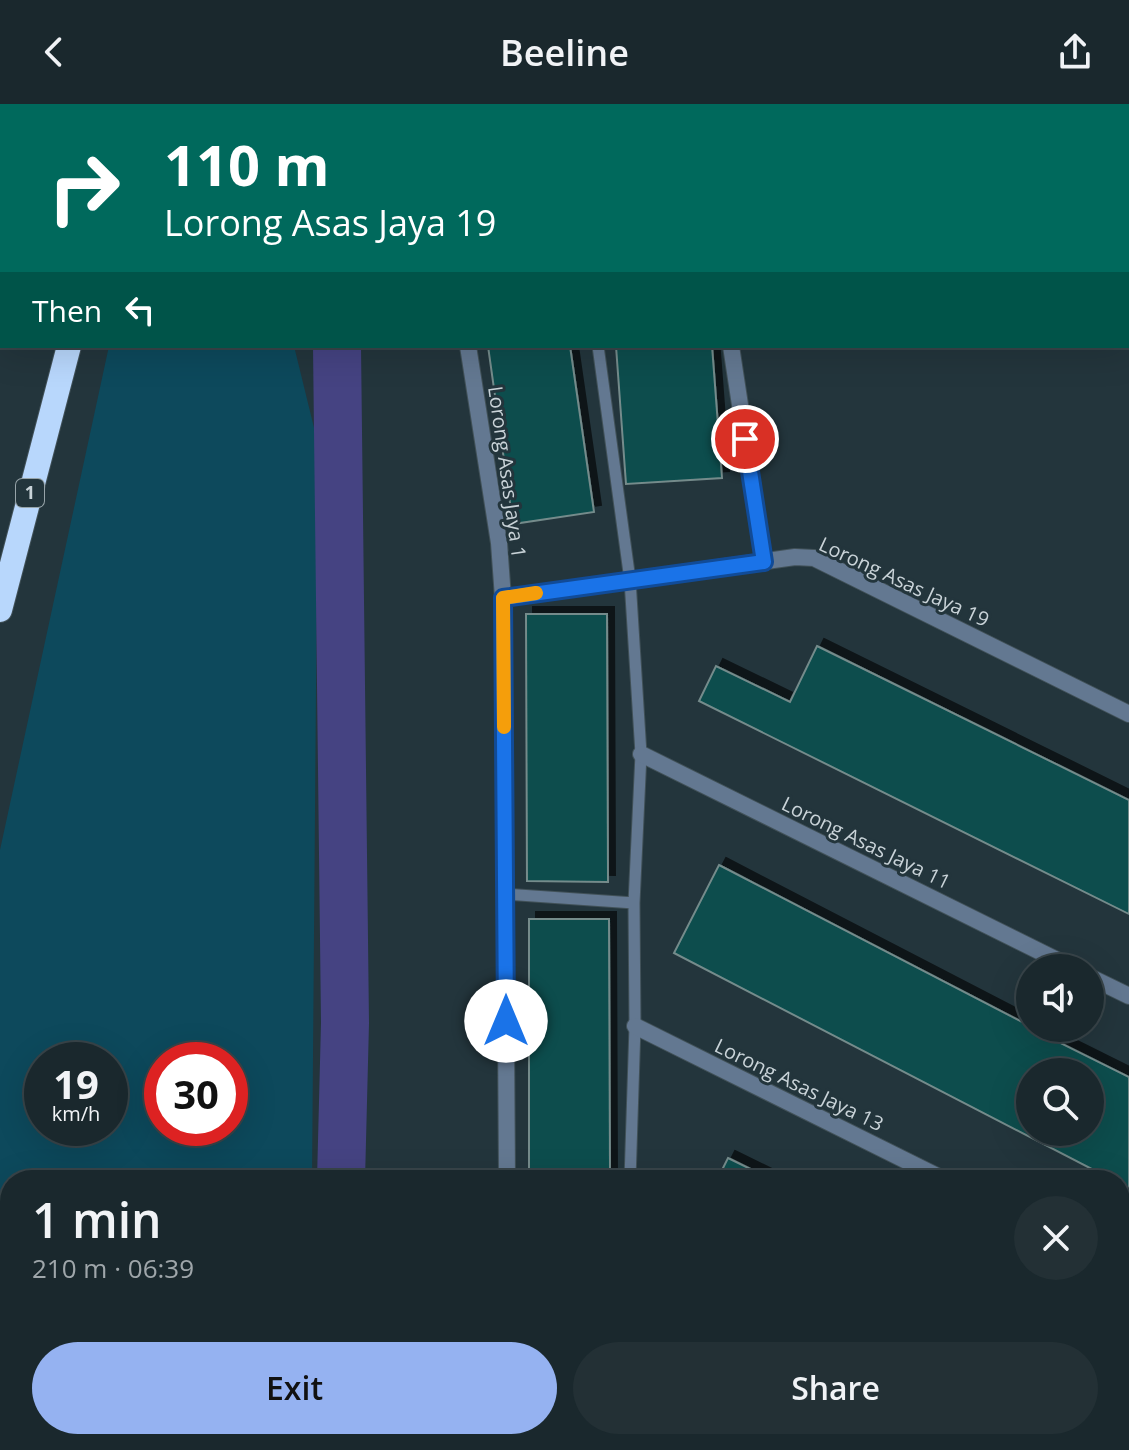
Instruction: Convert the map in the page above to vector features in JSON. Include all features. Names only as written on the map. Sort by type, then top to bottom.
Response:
[{"type":"highway","name":"1","points":[[0,610],[68,348]]},
{"type":"street","name":"Lorong Asas Jaya 1","points":[[468,348],[499,543],[503,598],[507,1170]]},
{"type":"street","points":[[731,348],[764,562]]},
{"type":"street","name":"Lorong Asas Jaya 19","points":[[503,598],[795,557],[814,558],[1129,714]]},
{"type":"street","name":"Lorong Asas Jaya 11","points":[[641,754],[1045,954]]},
{"type":"street","points":[[1104,984],[1129,996]]},
{"type":"street","name":"Lorong Asas Jaya 13","points":[[635,1026],[925,1170]]},
{"type":"lane","points":[[598,348],[630,580],[641,754],[634,903],[635,1026],[630,1170]]},
{"type":"lane","points":[[505,894],[634,903]]},
{"type":"shaded area","points":[[109,348],[294,348],[318,444],[312,1170],[0,1170],[0,850]]},
{"type":"building","points":[[488,348],[570,348],[594,512],[513,524]]},
{"type":"building","points":[[616,348],[712,348],[722,478],[626,484]]},
{"type":"building","points":[[526,614],[607,614],[608,882],[527,881]]},
{"type":"building","points":[[817,646],[1129,800],[1129,914],[699,701],[716,666],[790,702]]},
{"type":"building","points":[[719,865],[1016,1019],[1016,1042],[1058,1042],[1091,1058],[1016,1058],[1016,1130],[674,953]]},
{"type":"building","points":[[529,919],[609,919],[610,1170],[529,1170]]},
{"type":"building","points":[[1104,1065],[1129,1077],[1129,1170],[1094,1170],[1047,1146],[1104,1146]]},
{"type":"building","points":[[728,1158],[753,1170],[722,1170]]},
{"type":"waterway","points":[[337,348],[345,1023],[341,1170]]},
{"type":"slow traffic","points":[[504,727],[503,598],[536,593]]},
{"type":"route","points":[[506,1021],[503,598],[764,562],[745,439]]}]
